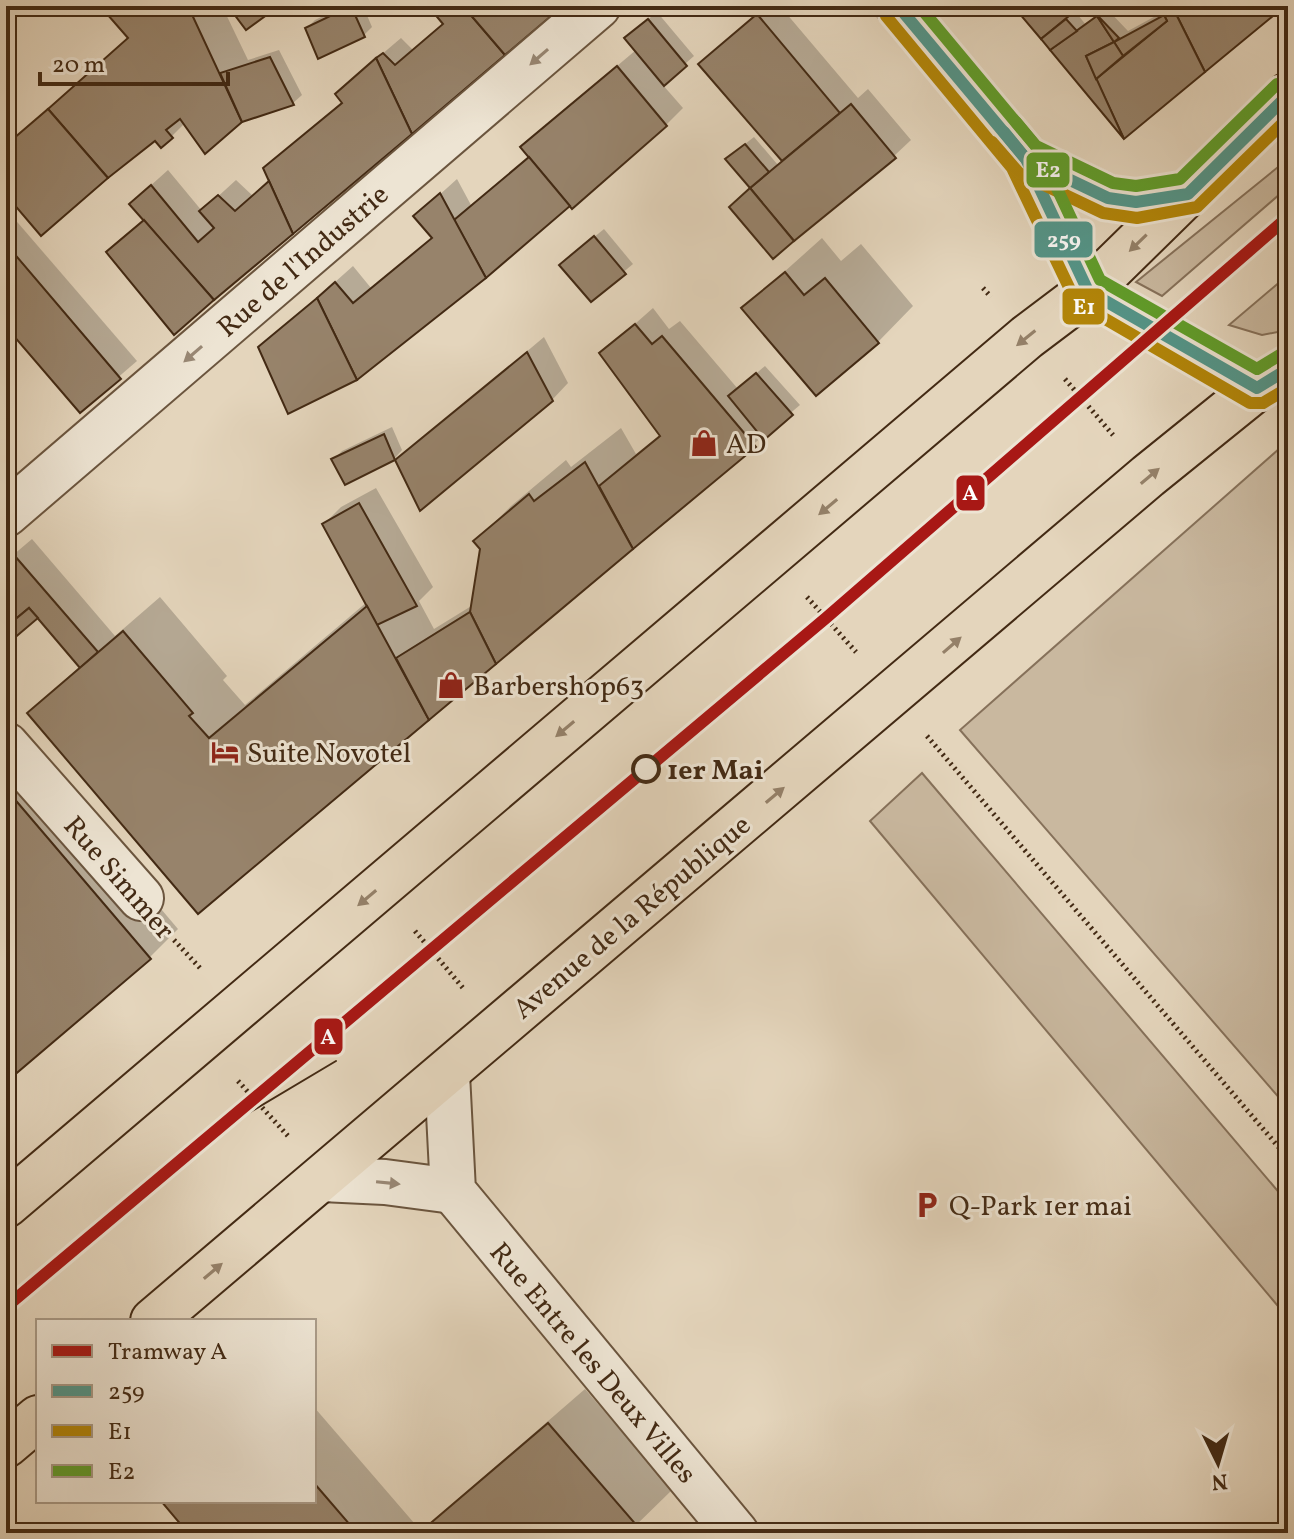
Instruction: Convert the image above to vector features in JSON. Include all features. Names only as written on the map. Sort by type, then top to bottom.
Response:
[{"type":"main road","points":[[6,1205],[236,1006],[1027,337],[1088,291],[1288,95]]},
{"type":"main road","name":"Avenue de la République","points":[[155,1319],[1148,476],[1272,379]]},
{"type":"main road","points":[[6,1445],[36,1420]]},
{"type":"street","name":"Rue de l'Industrie","points":[[6,514],[598,6]]},
{"type":"street","points":[[898,6],[1026,159],[1088,291]]},
{"type":"street","points":[[1026,159],[1108,198],[1136,202],[1188,194]]},
{"type":"street","name":"Avenue de la République","points":[[1088,291],[1272,379]]},
{"type":"street","name":"Rue Simmer","points":[[6,745],[141,898]]},
{"type":"street","points":[[322,1179],[385,1182],[453,1191],[447,1074]]},
{"type":"street","name":"Rue Entre les Deux Villes","points":[[453,1191],[736,1533]]},
{"type":"path","points":[[983,288],[1148,476]]},
{"type":"path","points":[[772,555],[1288,1158]]},
{"type":"path","points":[[379,888],[498,1029]]},
{"type":"path","name":"Rue Simmer","points":[[141,898],[236,1006]]},
{"type":"path","points":[[199,1040],[271,1116],[322,1179]]},
{"type":"shaded area","points":[[1288,159],[1288,187],[1162,296],[1136,282]]},
{"type":"shaded area","points":[[1288,275],[1288,330],[1262,335],[1229,325]]},
{"type":"shaded area","points":[[1288,441],[1288,1108],[960,730]]},
{"type":"shaded area","points":[[922,773],[1288,1203],[1288,1318],[870,821]]},
{"type":"building","points":[[100,6],[188,6],[242,122],[205,154],[180,119],[166,130],[173,138],[161,148],[155,141],[108,178],[48,109],[128,38]]},
{"type":"building","points":[[228,6],[279,6],[246,30]]},
{"type":"building","points":[[351,6],[365,37],[318,59],[305,28]]},
{"type":"building","points":[[428,6],[463,6],[505,55],[412,134],[376,58],[383,53],[395,65],[443,24]]},
{"type":"building","points":[[463,6],[563,6],[505,55]]},
{"type":"building","points":[[1013,6],[1081,6],[1041,39]]},
{"type":"building","points":[[1172,6],[1285,6],[1205,72]]},
{"type":"building","points":[[1174,10],[1205,72],[1124,139],[1096,79],[1167,21],[1164,15]]},
{"type":"building","points":[[757,14],[840,113],[782,161],[698,64]]},
{"type":"building","points":[[1164,15],[1167,21],[1123,56],[1114,42]]},
{"type":"building","points":[[1097,16],[1114,42],[1086,56],[1124,139],[1050,50]]},
{"type":"building","points":[[1098,16],[1119,38],[1114,42]]},
{"type":"building","points":[[648,19],[687,66],[664,86],[624,38]]},
{"type":"building","points":[[1066,19],[1077,31],[1050,50],[1041,39]]},
{"type":"building","points":[[1114,42],[1123,56],[1096,79],[1086,56]]},
{"type":"building","points":[[270,57],[294,105],[242,122],[220,73]]},
{"type":"building","points":[[376,58],[412,134],[293,234],[263,168],[342,103],[335,94]]},
{"type":"building","points":[[617,66],[667,126],[572,209],[520,147]]},
{"type":"building","points":[[851,104],[896,158],[794,241],[750,188]]},
{"type":"building","points":[[48,109],[108,178],[41,236],[6,195],[6,145]]},
{"type":"building","points":[[745,144],[769,172],[750,188],[725,159]]},
{"type":"building","points":[[529,157],[570,206],[486,278],[454,220]]},
{"type":"building","points":[[269,181],[293,234],[214,300],[129,204],[151,185],[198,242],[214,228],[199,211],[218,195],[235,211]]},
{"type":"building","points":[[750,188],[794,241],[773,259],[729,207]]},
{"type":"building","points":[[440,193],[486,278],[357,380],[317,298],[335,282],[353,303],[432,238],[413,216]]},
{"type":"building","points":[[144,220],[214,300],[174,335],[106,252]]},
{"type":"building","points":[[594,236],[626,274],[591,302],[559,265]]},
{"type":"building","points":[[6,244],[121,379],[80,413],[6,327]]},
{"type":"building","points":[[785,272],[804,295],[825,278],[879,343],[816,396],[741,308]]},
{"type":"building","points":[[317,298],[357,380],[288,414],[258,347]]},
{"type":"building","points":[[635,324],[652,344],[662,336],[756,447],[633,549],[599,486],[660,436],[599,353]]},
{"type":"building","points":[[527,352],[553,401],[420,511],[395,460]]},
{"type":"building","points":[[756,373],[793,415],[764,440],[728,396]]},
{"type":"building","points":[[384,434],[395,460],[345,485],[331,459]]},
{"type":"building","points":[[585,462],[633,549],[496,664],[470,612],[480,549],[473,541],[529,494],[534,501]]},
{"type":"building","points":[[359,503],[417,606],[377,625],[322,524]]},
{"type":"building","points":[[14,555],[98,652],[80,668],[29,608],[6,627],[6,561]]},
{"type":"building","name":"Suite Novotel","points":[[367,606],[429,720],[198,914],[27,713],[123,631],[193,713],[189,716],[209,738]]},
{"type":"building","points":[[29,608],[38,618],[6,645],[6,627]]},
{"type":"building","points":[[470,612],[496,664],[429,720],[396,658]]},
{"type":"building","points":[[6,789],[151,959],[12,1077],[6,1070]]},
{"type":"building","points":[[548,1423],[638,1527],[631,1533],[419,1533]]},
{"type":"building","points":[[316,1485],[357,1533],[188,1533],[163,1503],[316,1503]]},
{"type":"tram line","name":"A","points":[[6,1307],[826,618],[1288,217]]},
{"type":"tram line","points":[[210,1136],[336,1061]]},
{"type":"transit line","name":"259","points":[[898,6],[1026,159],[1088,291],[1257,388],[1288,369]]},
{"type":"transit line","name":"E2","points":[[919,6],[1039,150],[1100,280],[1257,369],[1280,355]]},
{"type":"transit line","name":"E1","points":[[886,16],[1012,168],[1076,302],[1250,403],[1263,403],[1288,388]]},
{"type":"transit line","name":"E2","points":[[1016,122],[1036,146],[1113,183],[1136,186],[1180,179],[1277,84]]},
{"type":"transit line","name":"259","points":[[1004,132],[1026,159],[1108,198],[1136,202],[1188,194],[1288,95]]},
{"type":"transit line","name":"E1","points":[[992,142],[1019,173],[1103,213],[1137,218],[1197,207],[1288,118]]},
{"type":"place","name":"AD","points":[[704,443]]},
{"type":"place","name":"Barbershop63","points":[[451,685]]},
{"type":"place","name":"Suite Novotel","points":[[225,752]]},
{"type":"place","name":"1er Mai","points":[[646,769]]},
{"type":"place","name":"Q-Park 1er mai","points":[[927,1205]]}]
